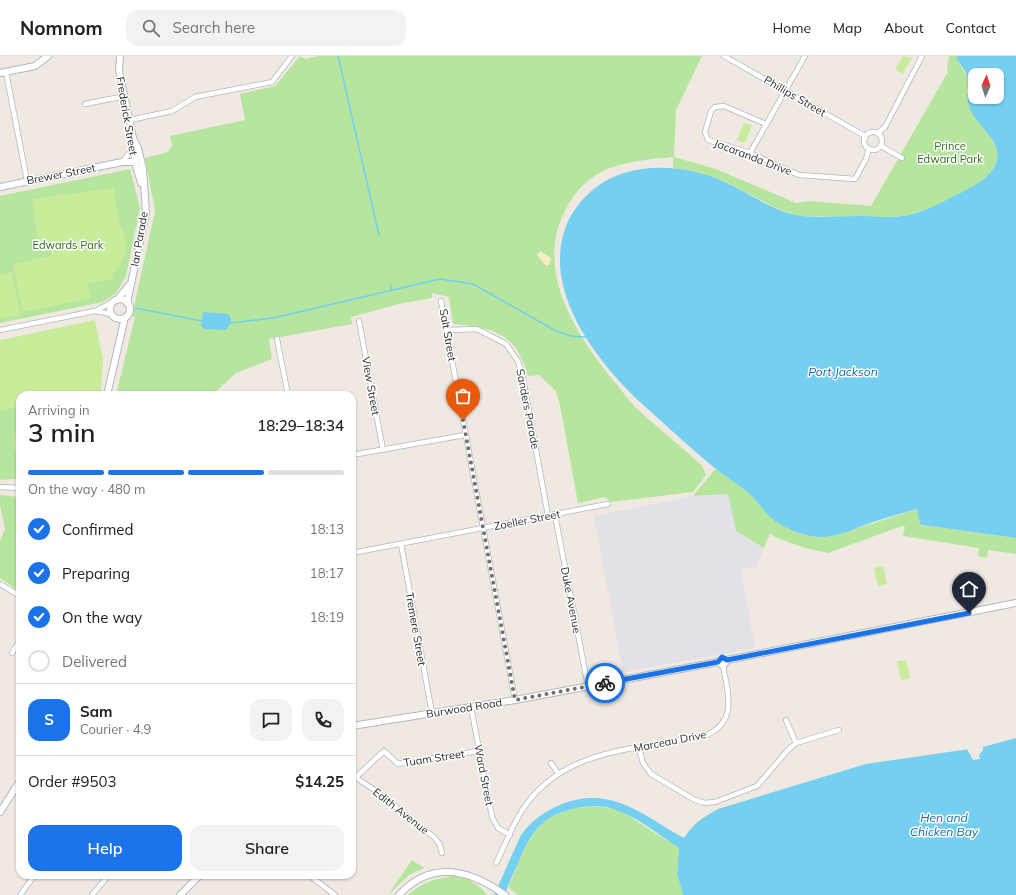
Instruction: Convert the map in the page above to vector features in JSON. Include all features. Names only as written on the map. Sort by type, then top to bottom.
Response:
[{"type":"main road","points":[[3,72],[35,66],[48,56]]},
{"type":"main road","name":"Frederick Street","points":[[115,56],[130,120],[135,162]]},
{"type":"main road","name":"Frederick Street","points":[[119,70],[120,56]]},
{"type":"main road","name":"Ian Parade","points":[[127,302],[146,213],[143,169],[133,138]]},
{"type":"main road","points":[[135,162],[139,153]]},
{"type":"main road","name":"Brewer Street","points":[[0,187],[122,162],[135,162]]},
{"type":"main road","name":"Ian Parade","points":[[135,162],[144,194]]},
{"type":"main road","name":"Ian Parade","points":[[116,300],[130,284]]},
{"type":"main road","points":[[108,391],[120,335],[125,317],[129,312],[127,302],[116,300],[111,305],[120,335]]},
{"type":"main road","points":[[114,316],[125,317]]},
{"type":"main road","name":"Burwood Road","points":[[356,725],[515,700],[723,662],[1016,603]]},
{"type":"main road","points":[[0,812],[16,787]]},
{"type":"main road","points":[[399,895],[418,880],[446,871],[472,875],[506,895]]},
{"type":"main road","points":[[181,895],[196,879]]},
{"type":"street","points":[[130,120],[172,111],[195,98],[272,82],[292,56]]},
{"type":"street","name":"Phillips Street","points":[[724,56],[865,136]]},
{"type":"street","points":[[750,153],[805,56]]},
{"type":"street","points":[[878,133],[882,138],[881,146],[877,150],[868,149],[864,142],[865,136],[870,133],[878,133],[885,127],[922,56]]},
{"type":"street","points":[[3,72],[27,181]]},
{"type":"street","points":[[85,104],[125,96]]},
{"type":"street","name":"Jacaranda Drive","points":[[766,124],[724,106],[715,107],[712,111],[705,132],[708,140],[750,153],[799,174],[855,179],[866,159],[868,149]]},
{"type":"street","points":[[881,146],[902,158]]},
{"type":"street","points":[[122,162],[133,149]]},
{"type":"street","points":[[0,330],[95,310],[116,300]]},
{"type":"street","name":"Salt Street","points":[[442,301],[482,528],[515,700]]},
{"type":"street","points":[[95,310],[114,316]]},
{"type":"street","name":"View Street","points":[[359,321],[383,450]]},
{"type":"street","name":"Sanders Parade","points":[[447,330],[477,329],[488,333],[506,344],[518,361],[523,378],[548,516]]},
{"type":"street","points":[[277,339],[287,391]]},
{"type":"street","points":[[356,454],[465,434]]},
{"type":"street","points":[[0,487],[16,488]]},
{"type":"street","name":"Zoeller Street","points":[[356,552],[608,504]]},
{"type":"street","name":"Duke Avenue","points":[[555,515],[588,686]]},
{"type":"street","name":"Tremere Street","points":[[401,544],[432,713]]},
{"type":"street","points":[[0,584],[16,594]]},
{"type":"street","points":[[12,653],[16,646]]},
{"type":"street","name":"Marceau Drive","points":[[496,864],[522,810],[541,788],[558,773],[597,756],[707,735],[720,727],[726,720],[729,705],[723,662]]},
{"type":"street","name":"Ward Street","points":[[471,707],[492,817],[498,828],[510,835]]},
{"type":"street","points":[[786,720],[796,743]]},
{"type":"street","points":[[639,748],[643,763],[651,774],[695,800],[705,803],[721,800],[757,786],[788,750],[796,743],[839,730]]},
{"type":"street","name":"Tuam Street","points":[[356,775],[384,751],[398,764],[479,751]]},
{"type":"street","points":[[551,763],[558,773]]},
{"type":"street","name":"Edith Avenue","points":[[356,779],[435,838],[440,845],[442,853]]},
{"type":"street","points":[[20,895],[32,879]]},
{"type":"street","points":[[92,895],[106,879]]},
{"type":"street","points":[[314,879],[335,895]]},
{"type":"shaded area","points":[[728,494],[736,531],[764,548],[756,566],[741,570],[755,648],[623,672],[594,516],[693,496]]},
{"type":"green space","name":"Prince Edward Park","points":[[300,56],[306,59],[318,56],[702,56],[676,110],[674,157],[716,169],[796,203],[809,201],[871,206],[948,72],[949,56],[958,56],[957,58],[968,79],[968,104],[973,104],[997,150],[997,160],[991,174],[977,184],[938,205],[909,215],[883,218],[798,216],[776,208],[726,182],[701,173],[673,168],[673,157],[623,164],[608,169],[583,185],[563,215],[556,237],[554,259],[557,281],[564,303],[586,344],[630,402],[702,466],[706,475],[693,492],[611,502],[605,497],[578,503],[560,405],[556,391],[539,375],[528,376],[517,351],[502,335],[480,327],[453,324],[449,297],[432,293],[432,298],[399,304],[351,317],[352,324],[269,339],[272,359],[236,373],[216,391],[117,391],[135,317],[132,316],[155,211],[145,158],[168,152],[172,146],[170,136],[245,120],[240,94],[275,86]]},
{"type":"green space","points":[[903,56],[912,58],[902,74],[895,69]]},
{"type":"green space","points":[[744,123],[752,125],[745,143],[737,140]]},
{"type":"green space","name":"Edwards Park","points":[[130,169],[140,208],[126,276],[116,293],[103,302],[0,323],[0,196]]},
{"type":"green space","points":[[114,188],[118,216],[126,245],[122,261],[112,274],[113,279],[87,284],[91,298],[23,312],[13,264],[51,256],[50,248],[39,249],[32,199]]},
{"type":"green space","points":[[12,272],[20,315],[0,319],[0,275]]},
{"type":"green space","points":[[95,320],[103,360],[101,389],[92,391],[16,391],[16,407],[0,411],[0,340]]},
{"type":"green space","points":[[101,389],[100,391],[90,391]]},
{"type":"green space","points":[[16,407],[16,479],[0,480],[0,410]]},
{"type":"green space","points":[[16,431],[16,454],[14,447]]},
{"type":"green space","points":[[715,469],[748,492],[775,521],[799,533],[816,537],[834,536],[917,509],[920,524],[923,525],[1016,538],[1016,554],[988,550],[987,558],[978,556],[979,548],[903,536],[905,527],[902,526],[828,553],[805,548],[775,537],[770,533],[764,548],[736,531],[728,494],[693,496]]},
{"type":"green space","points":[[0,495],[16,497],[16,589],[0,578],[0,541],[5,529],[0,505]]},
{"type":"green space","points":[[883,566],[887,584],[878,586],[874,568]]},
{"type":"green space","points":[[906,660],[910,678],[901,680],[897,661]]},
{"type":"green space","points":[[589,807],[602,807],[619,810],[679,848],[677,873],[683,895],[518,895],[508,887],[528,844],[535,832],[543,823],[555,815],[570,810]]},
{"type":"green space","points":[[412,860],[424,868],[409,875],[388,895]]},
{"type":"green space","points":[[454,876],[464,878],[472,882],[487,895],[408,895],[418,887],[429,882]]},
{"type":"sand","points":[[540,251],[551,258],[550,264],[546,266],[537,255]]},
{"type":"water","name":"Port Jackson","points":[[958,56],[1016,56],[1016,538],[923,525],[920,524],[917,509],[833,536],[819,537],[799,533],[785,527],[773,519],[742,487],[717,470],[691,448],[633,395],[603,361],[577,322],[568,301],[562,279],[560,258],[565,228],[574,211],[586,196],[609,179],[642,169],[660,168],[697,172],[713,177],[764,203],[783,211],[802,216],[898,217],[917,213],[966,190],[981,181],[993,170],[997,159],[995,145],[972,113],[969,104],[1004,104],[1004,68],[968,68],[968,80],[964,70],[956,58]]},
{"type":"water","points":[[203,312],[228,314],[231,318],[231,323],[226,330],[204,329],[201,326]]},
{"type":"water","name":"Hen and Chicken Bay","points":[[1016,738],[1016,895],[683,895],[677,873],[679,848],[633,817],[611,808],[596,806],[565,811],[555,815],[539,827],[527,843],[505,895],[494,895],[521,835],[539,816],[562,804],[580,799],[596,798],[612,800],[640,812],[684,838],[699,821],[718,809],[866,764],[983,747]]},
{"type":"pier","points":[[983,747],[983,750],[979,755],[980,759],[973,760],[967,749]]},
{"type":"waterway","points":[[338,56],[379,235]]},
{"type":"waterway","points":[[230,323],[273,318],[440,279],[473,284],[556,331],[571,336],[585,337]]},
{"type":"waterway","points":[[390,285],[392,290]]},
{"type":"waterway","points":[[135,308],[202,321]]},
{"type":"way so far","points":[[463,420],[515,700],[605,683]]},
{"type":"route","points":[[605,683],[718,662],[719,658],[722,657],[727,660],[969,613]]}]
